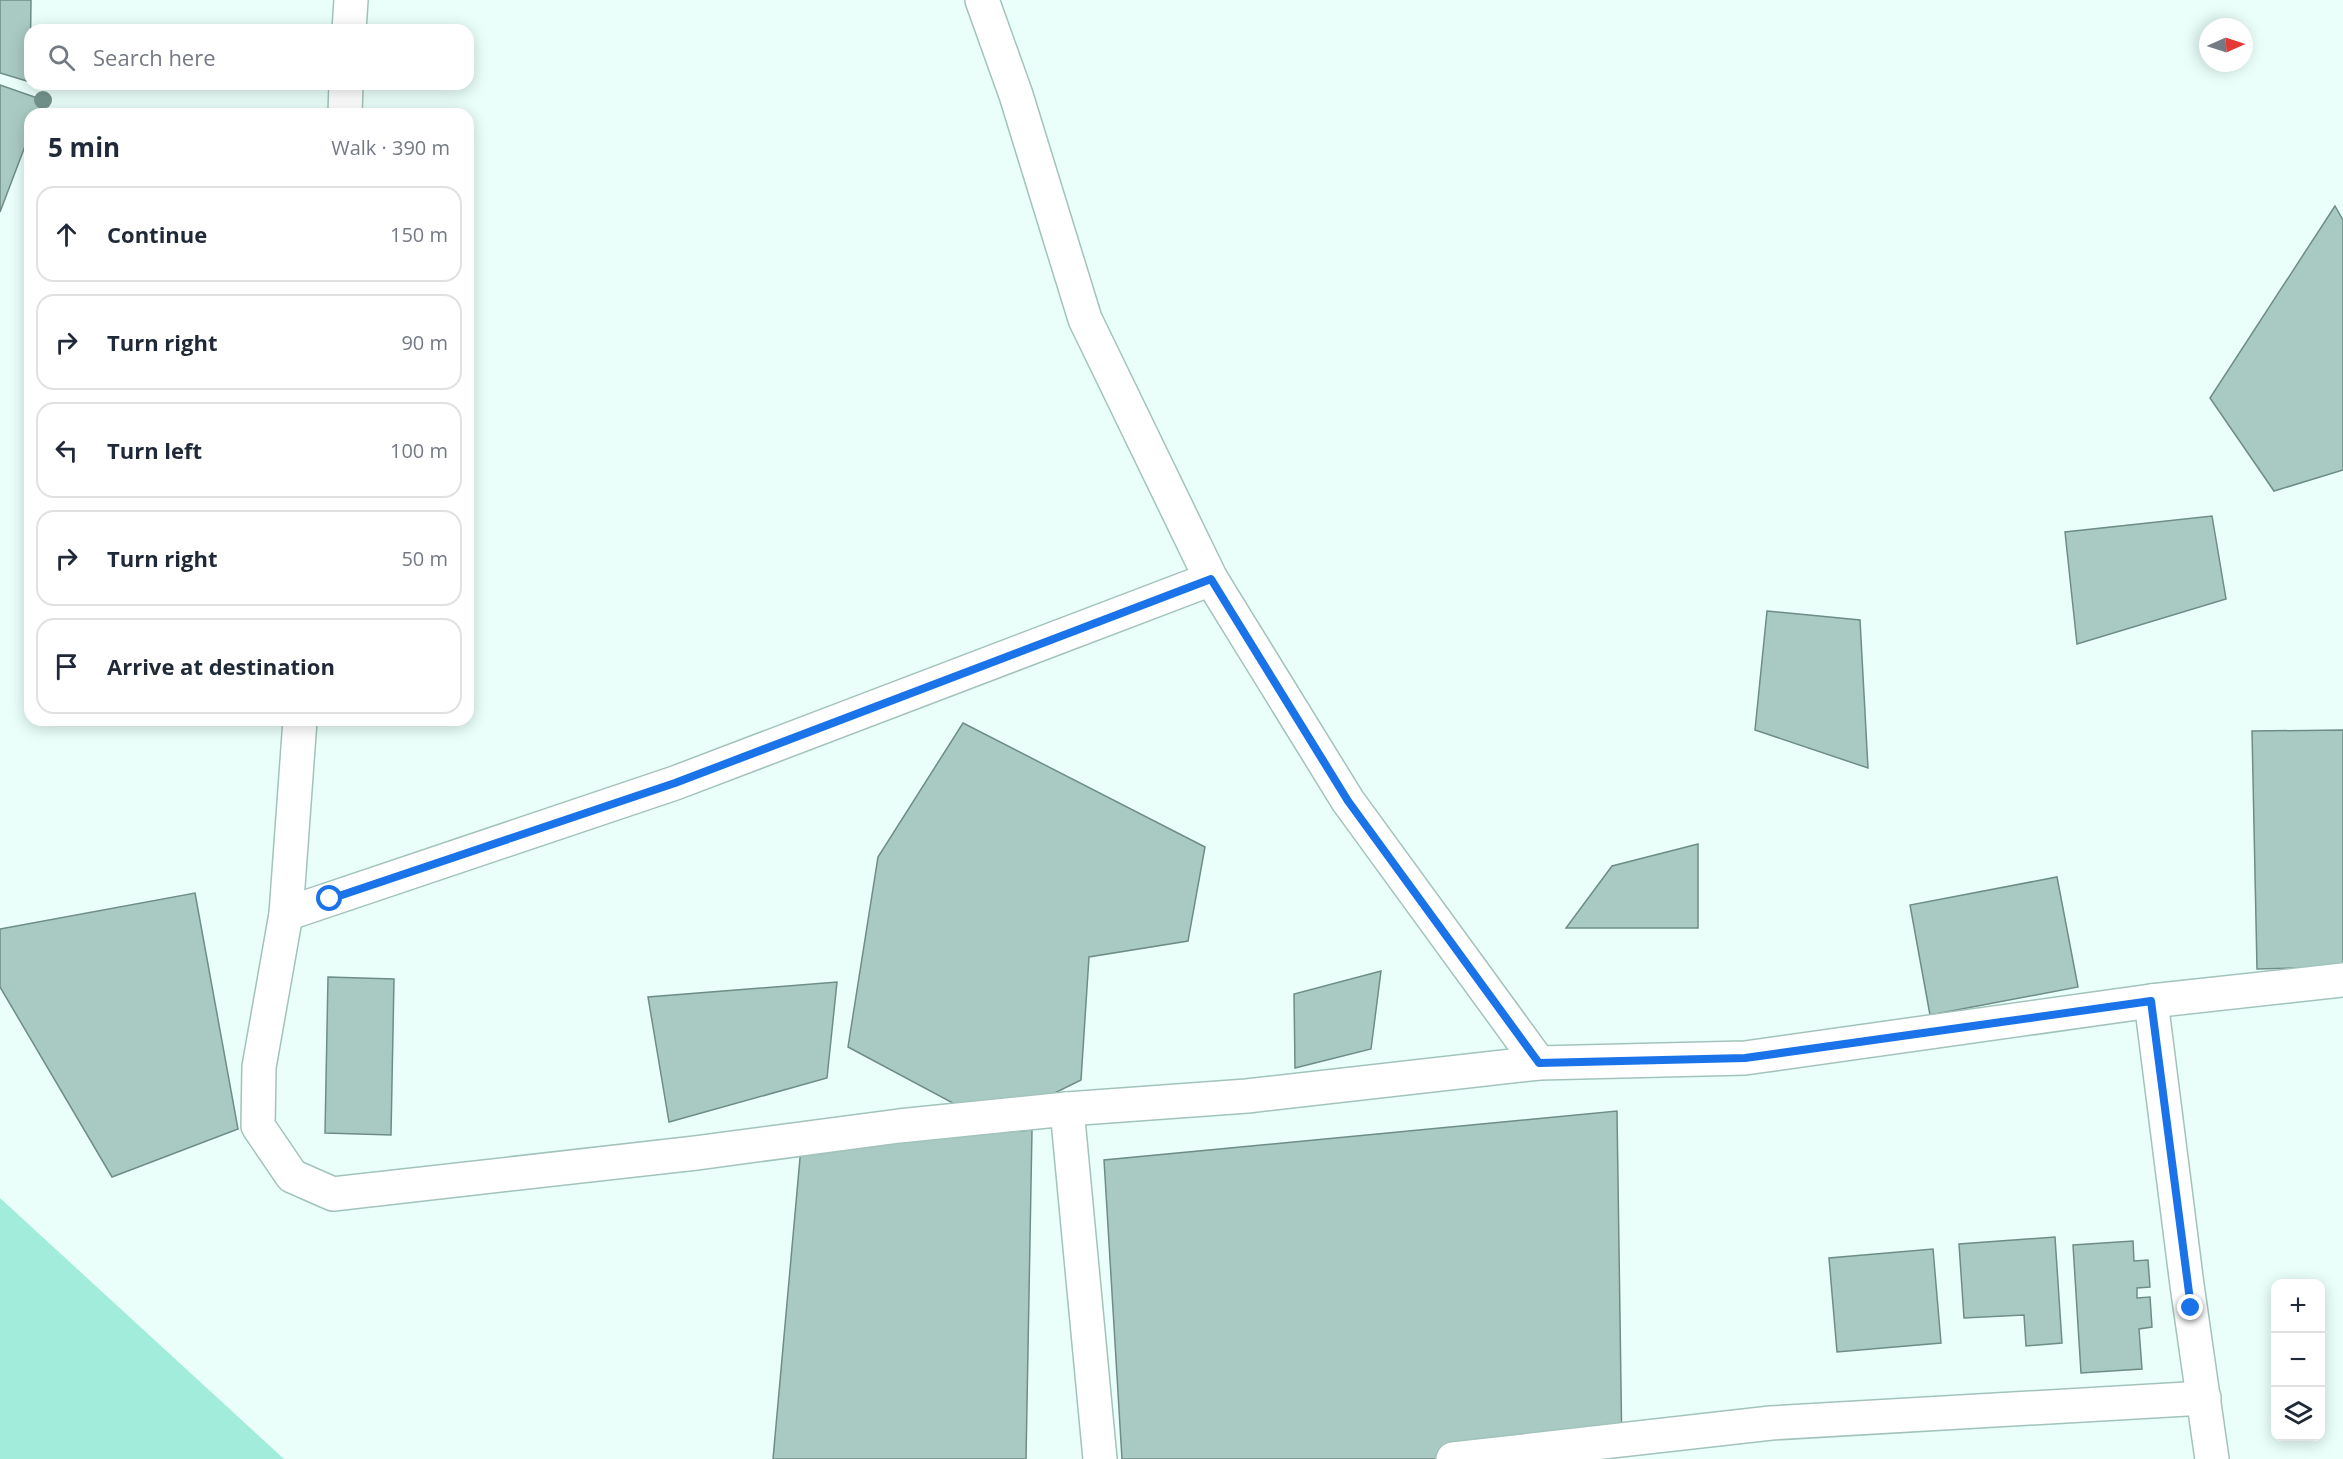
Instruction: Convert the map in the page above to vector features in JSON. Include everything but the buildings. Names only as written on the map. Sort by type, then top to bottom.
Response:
[{"type":"street","points":[[349,24],[351,0]]},
{"type":"street","points":[[982,0],[1016,95],[1085,319],[1211,579],[1348,801],[1539,1063]]},
{"type":"street","points":[[345,108],[346,90]]},
{"type":"street","points":[[286,914],[675,783],[1211,579]]},
{"type":"street","points":[[300,726],[286,914],[259,1067],[258,1126],[292,1176],[333,1194],[696,1153],[899,1126],[1067,1109],[1247,1096],[1539,1063],[1745,1058],[2151,1001],[2343,980]]},
{"type":"street","points":[[2151,1001],[2212,1459]]},
{"type":"street","points":[[1067,1109],[1100,1459]]},
{"type":"street","points":[[1453,1459],[1772,1423],[2204,1398]]},
{"type":"green space","points":[[0,1198],[284,1459],[0,1459]]},
{"type":"route","points":[[330,899],[675,783],[1211,579],[1348,801],[1539,1063],[1745,1058],[2151,1001],[2191,1308]]}]
